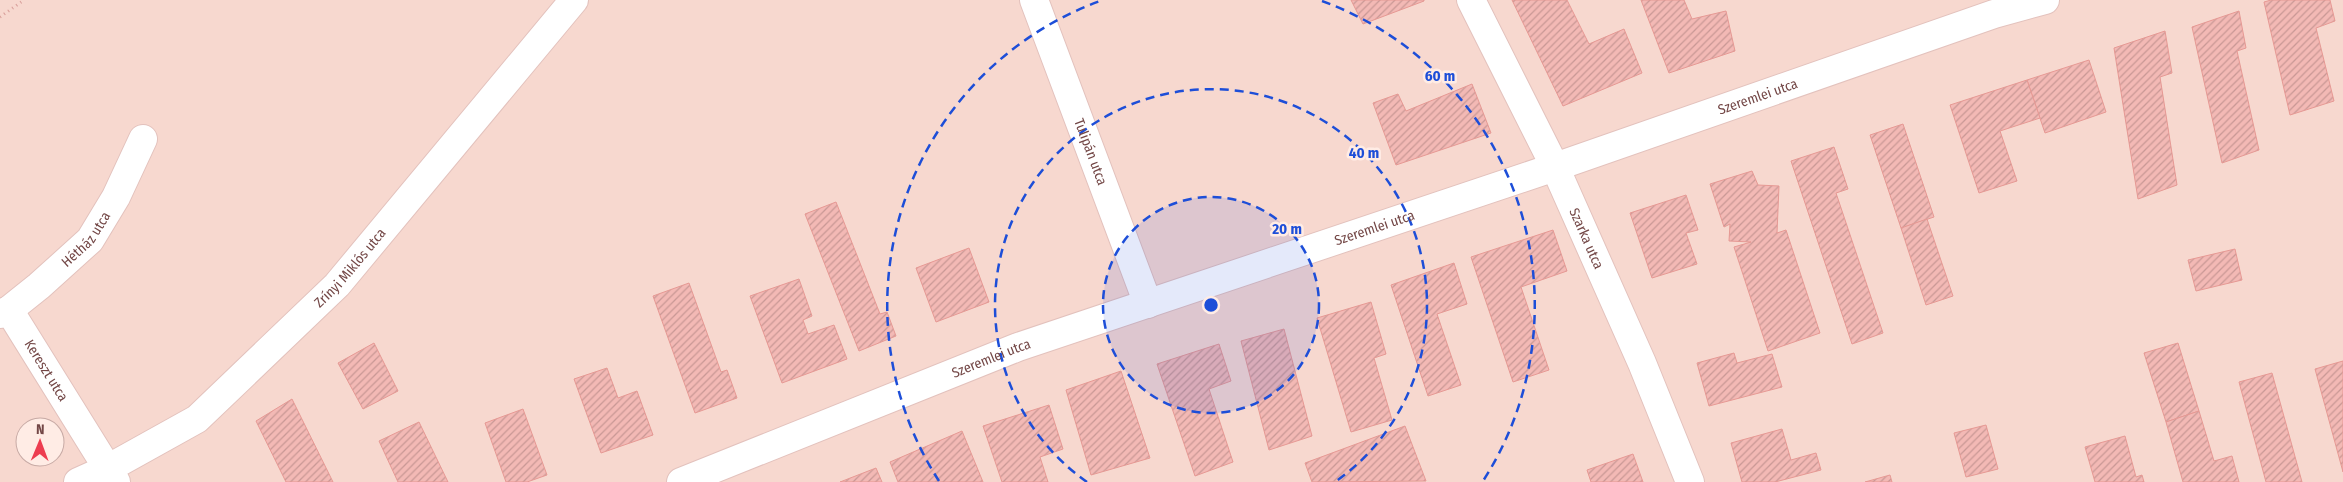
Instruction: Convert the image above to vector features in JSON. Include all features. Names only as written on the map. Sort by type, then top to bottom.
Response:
[{"type":"street","name":"Zrínyi Miklós utca","points":[[78,482],[111,476],[197,419],[337,285],[574,0]]},
{"type":"street","name":"Tulipán utca","points":[[1034,0],[1148,304]]},
{"type":"street","name":"Szarka utca","points":[[1471,0],[1555,167],[1642,363],[1690,482]]},
{"type":"street","name":"Szeremlei utca","points":[[681,482],[1018,347],[1555,167],[1989,7],[2045,0]]},
{"type":"street","name":"Hétház utca","points":[[5,312],[90,240],[116,198],[143,139]]},
{"type":"street","name":"Kereszt utca","points":[[5,312],[111,476]]},
{"type":"path","points":[[0,17],[24,0]]},
{"type":"shaded area","points":[[0,0],[2343,0],[2343,482],[0,482]]},
{"type":"building","points":[[1351,0],[1424,0],[1424,1],[1363,24]]},
{"type":"building","points":[[1512,0],[1567,0],[1589,44],[1624,29],[1642,73],[1563,106]]},
{"type":"building","points":[[1641,0],[1684,0],[1692,19],[1726,11],[1735,51],[1669,73]]},
{"type":"building","points":[[2271,0],[2330,0],[2335,21],[2316,28],[2334,101],[2290,115],[2264,2]]},
{"type":"building","points":[[2239,11],[2246,48],[2237,51],[2259,150],[2222,163],[2192,27]]},
{"type":"building","points":[[2165,31],[2172,73],[2160,77],[2177,185],[2138,199],[2114,48]]},
{"type":"building","points":[[2089,60],[2106,112],[2045,133],[2027,80]]},
{"type":"building","points":[[2027,80],[2040,118],[2000,131],[2017,181],[1979,193],[1950,105]]},
{"type":"building","points":[[1472,84],[1491,133],[1396,165],[1373,103],[1398,94],[1406,111]]},
{"type":"building","points":[[1903,124],[1934,217],[1901,228],[1870,135]]},
{"type":"building","points":[[1834,147],[1848,189],[1836,193],[1883,333],[1852,344],[1791,161]]},
{"type":"building","points":[[1752,171],[1758,185],[1779,186],[1777,233],[1786,230],[1820,333],[1768,351],[1734,247],[1751,242],[1729,241],[1730,224],[1724,227],[1710,184]]},
{"type":"building","points":[[1686,195],[1698,230],[1686,233],[1697,264],[1652,278],[1630,213]]},
{"type":"building","points":[[836,202],[880,314],[887,312],[896,336],[859,351],[805,214]]},
{"type":"building","points":[[1927,219],[1953,296],[1926,305],[1901,228]]},
{"type":"building","points":[[1553,230],[1567,271],[1521,287],[1549,370],[1513,382],[1471,257]]},
{"type":"building","points":[[969,248],[989,302],[936,322],[916,268]]},
{"type":"building","points":[[2235,249],[2242,280],[2196,291],[2188,260]]},
{"type":"building","points":[[1454,263],[1467,304],[1437,314],[1461,385],[1428,396],[1391,285]]},
{"type":"building","points":[[799,279],[812,316],[803,320],[808,334],[834,325],[847,359],[782,383],[750,296]]},
{"type":"building","points":[[689,283],[721,372],[727,370],[737,398],[695,413],[653,296]]},
{"type":"building","points":[[1371,302],[1386,354],[1374,358],[1392,420],[1351,432],[1317,318]]},
{"type":"building","points":[[1284,329],[1312,436],[1269,450],[1241,341]]},
{"type":"building","points":[[374,343],[398,391],[363,409],[338,363]]},
{"type":"building","points":[[2178,343],[2199,411],[2166,422],[2144,353]]},
{"type":"building","points":[[1219,344],[1231,381],[1209,389],[1233,462],[1195,476],[1157,364]]},
{"type":"building","points":[[1734,353],[1737,363],[1772,354],[1782,387],[1709,406],[1697,363]]},
{"type":"building","points":[[2343,361],[2343,472],[2315,369]]},
{"type":"building","points":[[607,368],[618,398],[637,391],[653,435],[601,453],[574,379]]},
{"type":"building","points":[[1121,371],[1150,458],[1091,475],[1066,390]]},
{"type":"building","points":[[2272,373],[2302,482],[2266,482],[2239,382]]},
{"type":"building","points":[[292,399],[333,482],[286,482],[256,421]]},
{"type":"building","points":[[1049,405],[1063,449],[1040,457],[1048,482],[1002,482],[983,426]]},
{"type":"building","points":[[523,409],[547,475],[527,482],[506,482],[485,423]]},
{"type":"building","points":[[2199,411],[2214,461],[2232,456],[2239,482],[2183,482],[2166,422]]},
{"type":"building","points":[[419,422],[448,482],[398,482],[379,441]]},
{"type":"building","points":[[1986,425],[1998,469],[1966,477],[1954,433]]},
{"type":"building","points":[[1405,426],[1426,481],[1312,482],[1305,463]]},
{"type":"building","points":[[1782,429],[1791,460],[1816,453],[1821,470],[1775,482],[1742,482],[1731,443]]},
{"type":"building","points":[[962,431],[983,482],[898,482],[890,462]]},
{"type":"building","points":[[2125,436],[2136,477],[2142,475],[2144,482],[2095,482],[2085,447]]},
{"type":"building","points":[[1633,454],[1643,482],[1591,482],[1587,470]]},
{"type":"building","points":[[876,468],[882,482],[840,482]]},
{"type":"building","points":[[1890,475],[1892,482],[1865,482]]}]
